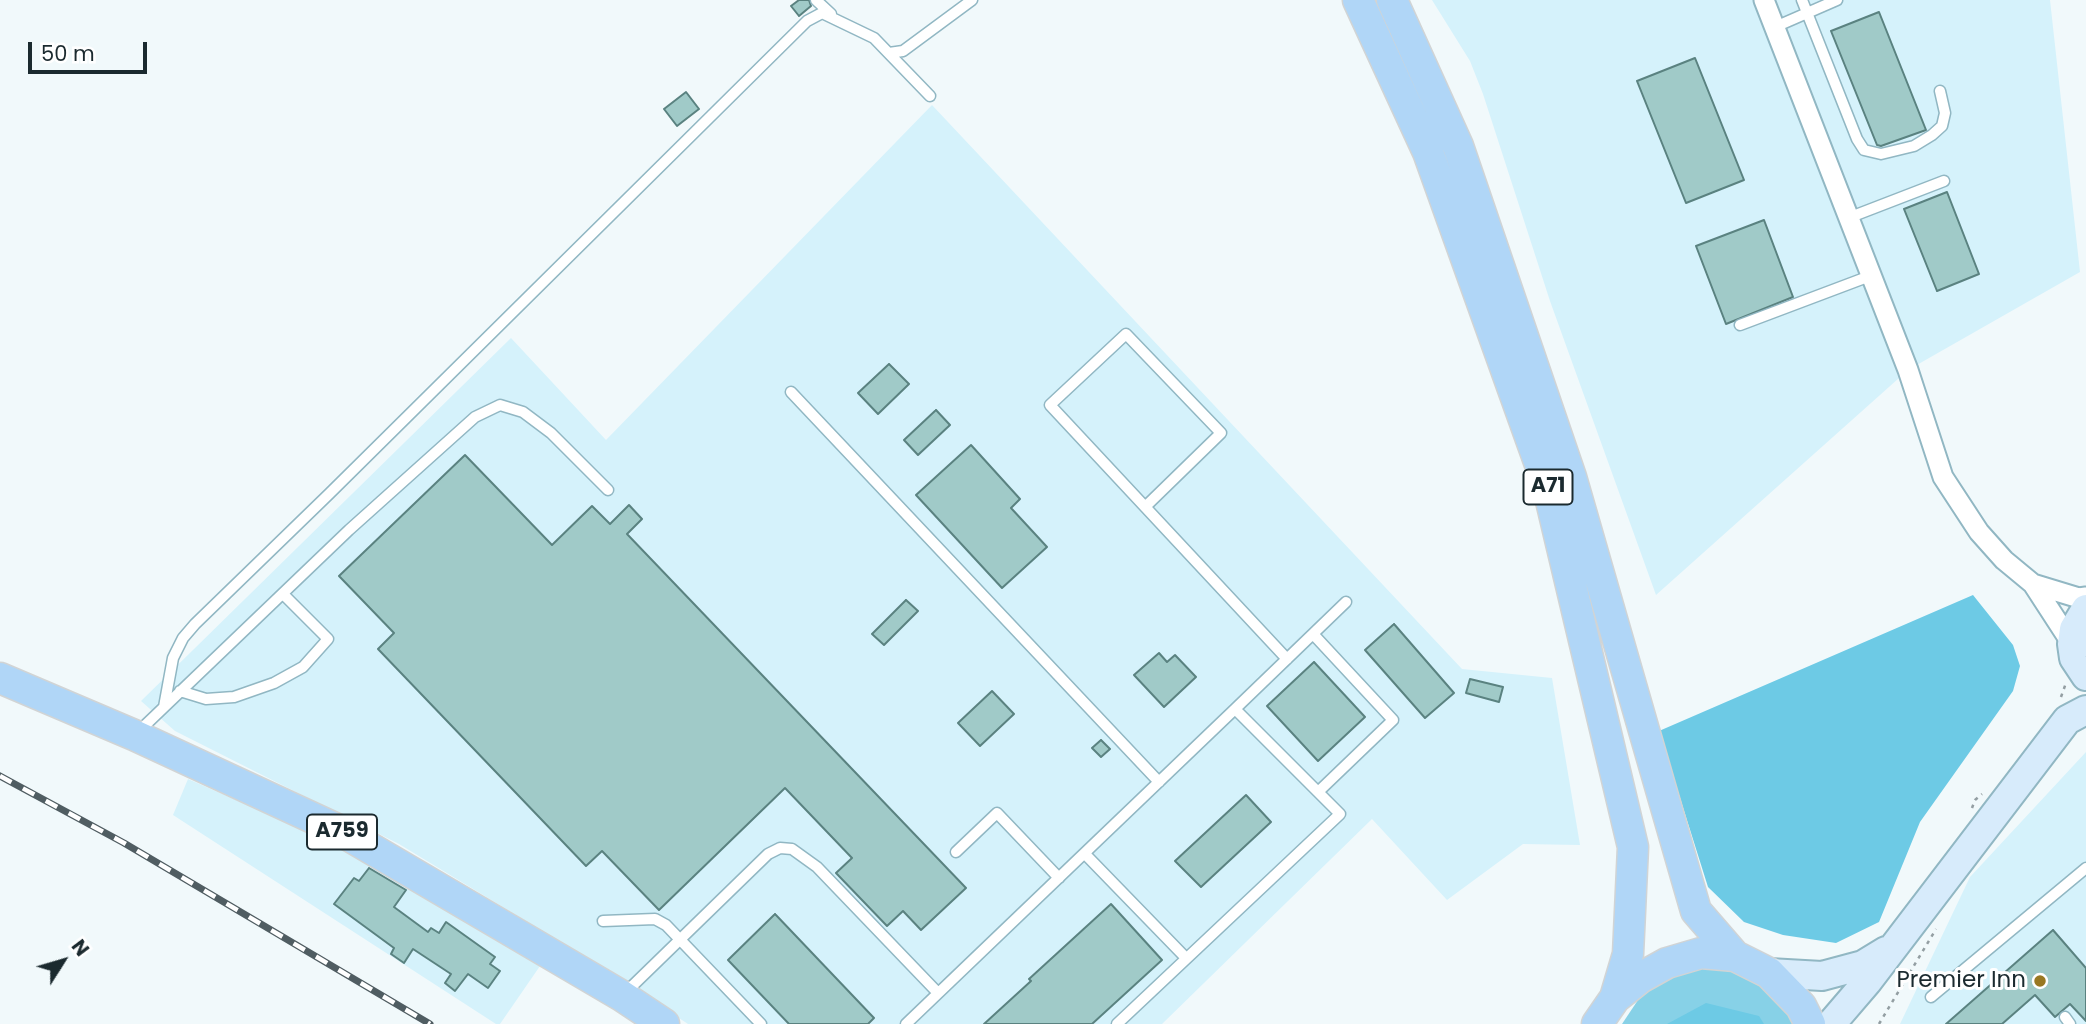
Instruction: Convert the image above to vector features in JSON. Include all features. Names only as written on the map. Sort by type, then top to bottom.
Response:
[{"type":"main road","name":"A71","points":[[1358,0],[1428,152],[1547,484],[1633,847],[1628,954],[1615,999]]},
{"type":"main road","name":"A71","points":[[1392,0],[1458,146],[1571,477],[1696,911],[1735,956]]},
{"type":"main road","points":[[1831,1024],[1896,945],[2070,712],[2075,665],[2074,629],[2086,609]]},
{"type":"main road","name":"A759","points":[[0,678],[134,735],[341,831],[622,996],[664,1024]]},
{"type":"main road","points":[[1769,973],[1822,976],[1864,965],[1896,945]]},
{"type":"main road","name":"A71","points":[[1597,1024],[1615,999],[1640,978],[1667,963],[1702,953],[1735,956],[1769,973],[1801,1006],[1810,1024]]},
{"type":"street","points":[[1764,0],[1908,370],[1943,477],[1979,532],[2004,560],[2033,584],[2075,665]]},
{"type":"street","points":[[2033,584],[2086,597]]},
{"type":"lane","points":[[889,52],[903,51],[972,0]]},
{"type":"lane","points":[[1802,0],[1860,146],[1864,150],[1881,154],[1914,146],[1932,135],[1942,126],[1945,113],[1940,91]]},
{"type":"lane","points":[[1775,27],[1837,0]]},
{"type":"lane","points":[[819,1],[835,18]]},
{"type":"lane","points":[[164,707],[173,658],[183,638],[195,624],[807,21],[822,13],[874,38],[930,96]]},
{"type":"lane","points":[[1848,219],[1944,181]]},
{"type":"lane","points":[[1740,325],[1870,276]]},
{"type":"lane","points":[[1145,507],[1221,433],[1126,334],[1050,405],[1145,507],[1287,659]]},
{"type":"lane","points":[[791,392],[1159,782]]},
{"type":"lane","points":[[134,735],[349,530],[475,417],[500,405],[523,412],[551,433],[608,490]]},
{"type":"lane","points":[[180,691],[206,699],[234,697],[274,683],[303,667],[328,639],[283,594]]},
{"type":"lane","points":[[906,1024],[1346,602]]},
{"type":"lane","points":[[1313,634],[1393,720],[1318,792]]},
{"type":"lane","points":[[1117,1024],[1340,814],[1235,709]]},
{"type":"lane","points":[[956,852],[997,813],[1059,878]]},
{"type":"lane","points":[[622,996],[768,854],[780,848],[792,849],[817,867],[938,993]]},
{"type":"lane","points":[[1085,854],[1186,958]]},
{"type":"lane","points":[[1931,998],[2086,868]]},
{"type":"lane","points":[[603,921],[655,919],[666,925],[761,1024]]},
{"type":"path","points":[[2070,712],[2075,665]]},
{"type":"path","points":[[1970,813],[1975,800],[1984,792]]},
{"type":"path","points":[[1879,1024],[1937,928]]},
{"type":"shaded area","points":[[1432,0],[2050,0],[2080,272],[1908,370],[1656,595],[1550,301],[1483,94],[1470,61]]},
{"type":"shaded area","points":[[932,105],[1462,669],[1552,678],[1580,845],[1523,844],[1447,900],[1372,819],[1162,1024],[688,1024],[605,969],[399,844],[175,731],[141,701],[511,338],[606,440]]},
{"type":"shaded area","points":[[1973,595],[2013,645],[2020,666],[2013,691],[1920,822],[1879,922],[1836,943],[1783,935],[1744,922],[1708,887],[1659,731]]},
{"type":"shaded area","points":[[2086,752],[2086,1024],[1900,1024],[1970,877]]},
{"type":"shaded area","points":[[188,779],[378,862],[540,966],[500,1024],[496,1024],[173,815]]},
{"type":"shaded area","points":[[1715,964],[1758,977],[1796,1024],[1622,1024],[1654,976]]},
{"type":"shaded area","points":[[1706,1003],[1759,1016],[1764,1024],[1667,1024]]},
{"type":"building","points":[[799,0],[809,0],[811,6],[799,16],[791,6]]},
{"type":"building","points":[[1879,12],[1926,130],[1881,146],[1877,145],[1831,31]]},
{"type":"building","points":[[1695,58],[1744,180],[1686,203],[1637,81]]},
{"type":"building","points":[[686,92],[699,109],[677,126],[664,109]]},
{"type":"building","points":[[1947,192],[1979,274],[1937,291],[1904,209]]},
{"type":"building","points":[[1764,220],[1793,297],[1726,324],[1696,246]]},
{"type":"building","points":[[889,364],[909,384],[878,414],[858,393]]},
{"type":"building","points":[[936,410],[950,425],[918,455],[904,440]]},
{"type":"building","points":[[971,445],[1020,499],[1011,508],[1047,547],[1002,588],[916,495]]},
{"type":"building","points":[[465,455],[552,545],[592,506],[610,524],[629,505],[642,519],[627,534],[966,888],[921,930],[903,911],[887,926],[836,873],[852,858],[785,788],[659,910],[602,851],[586,866],[378,649],[394,633],[339,576]]},
{"type":"building","points":[[906,600],[918,611],[884,645],[872,634]]},
{"type":"building","points":[[1394,624],[1454,693],[1425,718],[1365,650]]},
{"type":"building","points":[[1159,653],[1167,662],[1175,655],[1196,677],[1164,707],[1134,675]]},
{"type":"building","points":[[1314,662],[1365,717],[1318,761],[1267,706]]},
{"type":"building","points":[[1470,679],[1503,687],[1499,702],[1466,693]]},
{"type":"building","points":[[992,691],[1014,714],[980,746],[958,723]]},
{"type":"building","points":[[1101,740],[1110,749],[1101,757],[1092,748]]},
{"type":"building","points":[[1246,795],[1271,822],[1201,887],[1175,861]]},
{"type":"building","points":[[369,868],[406,890],[394,907],[428,932],[431,928],[439,933],[446,922],[495,957],[490,964],[500,971],[488,988],[468,974],[455,991],[445,983],[451,974],[413,949],[404,963],[391,954],[394,948],[334,904],[354,878],[359,881]]},
{"type":"building","points":[[1111,904],[1162,960],[1092,1024],[984,1024],[1031,981],[1029,979]]},
{"type":"building","points":[[775,914],[874,1018],[868,1024],[789,1024],[728,960]]},
{"type":"building","name":"Premier Inn","points":[[2053,930],[2086,968],[2086,1021],[2070,1004],[2055,1017],[2035,995],[2002,1024],[1946,1024]]},
{"type":"railway","points":[[0,776],[124,843],[430,1024]]},
{"type":"place","name":"Premier Inn","points":[[2040,981]]}]
